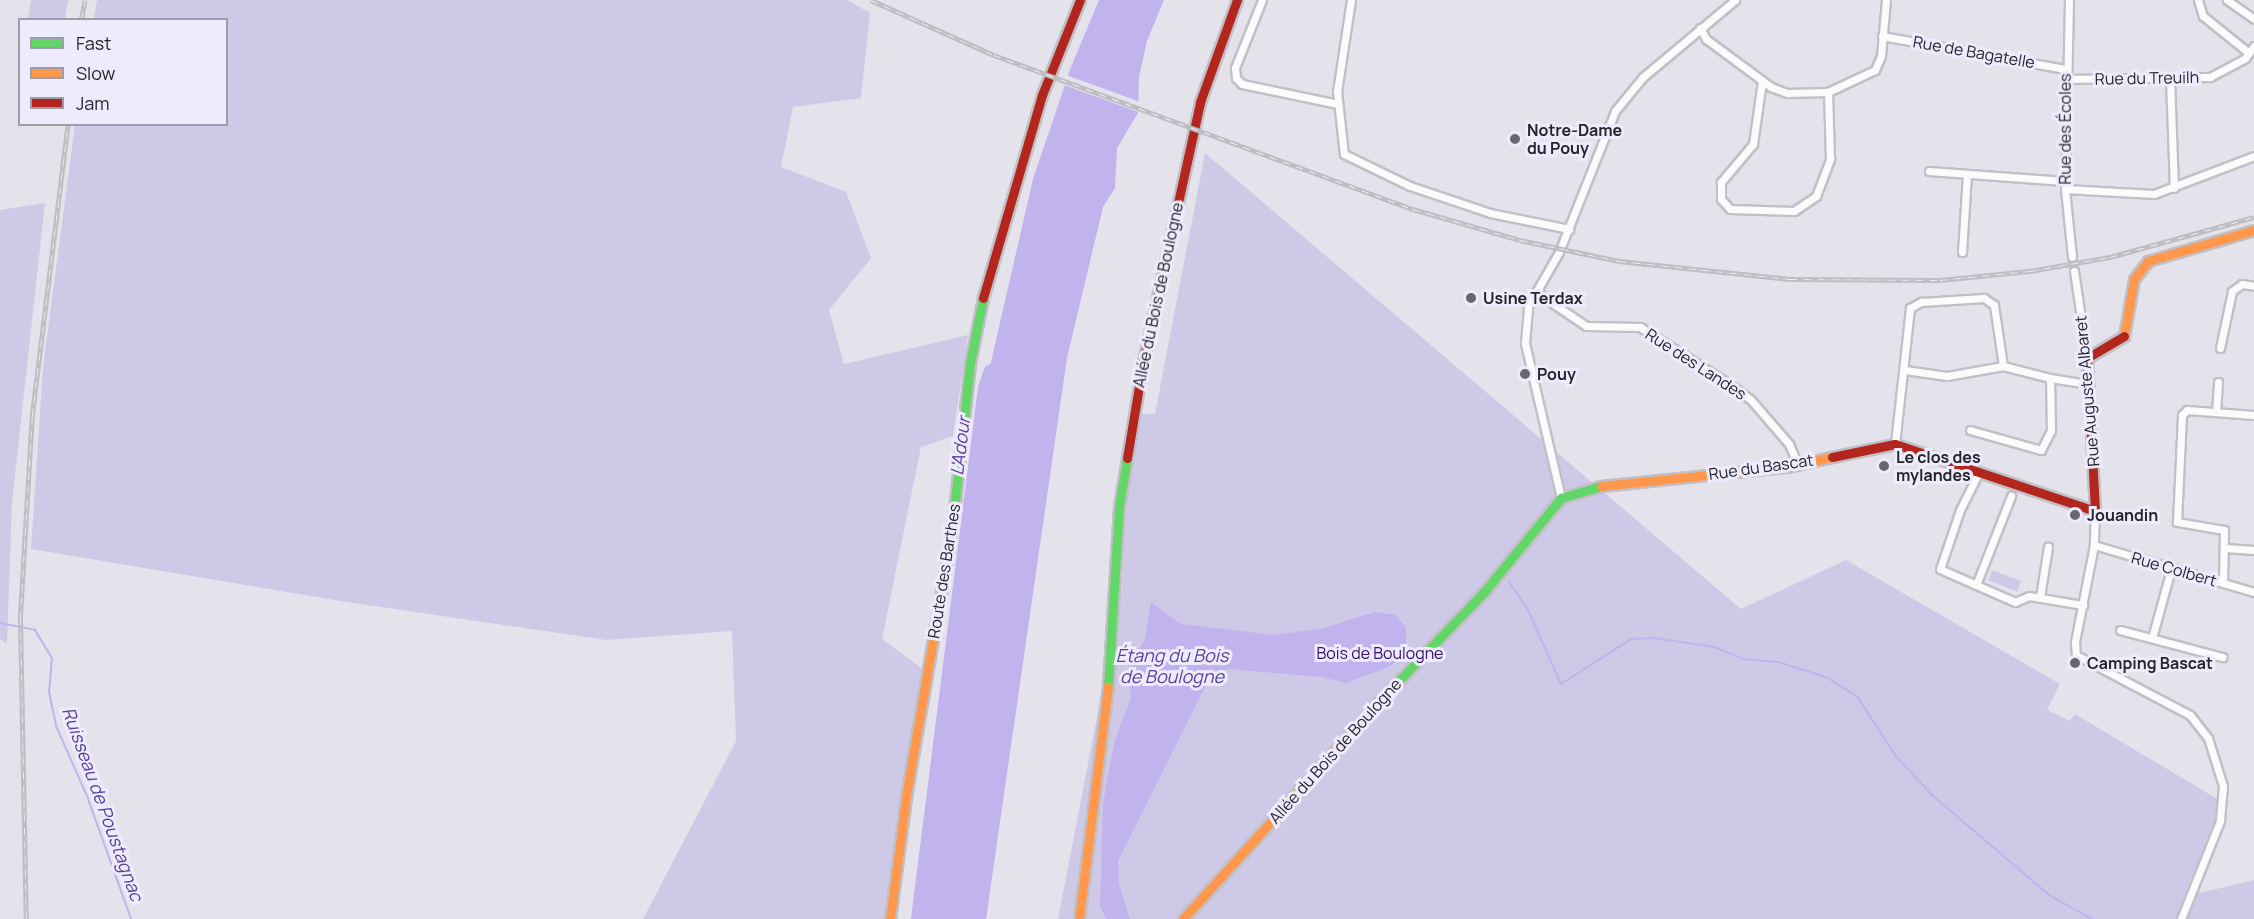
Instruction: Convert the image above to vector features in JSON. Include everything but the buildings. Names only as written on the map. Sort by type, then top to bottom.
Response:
[{"type":"street","name":"Route des Barthes","points":[[890,919],[907,790],[952,532],[972,352],[998,236],[1045,87],[1080,0]]},
{"type":"street","name":"Allée du Bois de Boulogne","points":[[1079,919],[1107,701],[1119,507],[1143,362],[1200,102],[1237,0]]},
{"type":"street","points":[[1263,0],[1235,68],[1236,78],[1242,84],[1338,104]]},
{"type":"street","points":[[1351,0],[1337,90],[1341,147],[1353,161],[1410,186],[1490,213],[1569,229]]},
{"type":"street","points":[[1561,498],[1524,332],[1528,306],[1569,229],[1615,111],[1636,83],[1735,0]]},
{"type":"street","points":[[1700,28],[1706,39],[1762,81],[1787,93],[1828,92],[1875,70],[1886,0]]},
{"type":"street","name":"Rue des Écoles","points":[[2069,0],[2065,69],[2065,185],[2072,257]]},
{"type":"street","points":[[2198,0],[2203,16],[2249,53]]},
{"type":"street","points":[[2227,0],[2254,19]]},
{"type":"street","name":"Rue de Bagatelle","points":[[1882,36],[2065,69]]},
{"type":"street","name":"Rue du Treuilh","points":[[2065,79],[2210,77],[2249,53],[2254,46]]},
{"type":"street","points":[[2170,79],[2174,188]]},
{"type":"street","points":[[1762,81],[1753,144],[1721,182],[1721,200],[1730,209],[1794,211],[1816,196],[1830,159],[1828,92]]},
{"type":"street","points":[[1929,171],[2140,195],[2174,188],[2254,156]]},
{"type":"street","points":[[1962,252],[1967,176]]},
{"type":"street","points":[[2087,358],[2123,339],[2134,279],[2148,261],[2254,231]]},
{"type":"street","name":"Rue Auguste Albaret","points":[[2074,271],[2087,358],[2095,511]]},
{"type":"street","points":[[2220,348],[2232,291],[2242,284],[2254,286]]},
{"type":"street","name":"Rue des Landes","points":[[1536,292],[1586,326],[1640,327],[1735,388],[1751,400],[1789,444],[1798,465]]},
{"type":"street","points":[[2003,366],[1994,305],[1984,298],[1920,302],[1910,308],[1905,370],[1895,444],[2095,511],[2094,545],[2074,650],[2079,659],[2190,715],[2208,738],[2223,786],[2220,822],[2181,919]]},
{"type":"street","points":[[1905,370],[1947,376],[2003,366],[2050,378],[2089,384]]},
{"type":"street","points":[[1970,430],[2041,450],[2051,430],[2050,378]]},
{"type":"street","points":[[2216,412],[2218,382]]},
{"type":"street","points":[[2223,583],[2224,530],[2176,522],[2182,416],[2187,410],[2254,415]]},
{"type":"street","name":"Rue du Bascat","points":[[1561,498],[1580,490],[1626,482],[1798,465],[1895,444]]},
{"type":"street","points":[[1979,472],[1939,564],[1943,571],[2015,602],[2029,596],[2083,604]]},
{"type":"street","points":[[1976,585],[2011,496]]},
{"type":"street","name":"Allée du Bois de Boulogne","points":[[1183,919],[1385,695],[1484,592],[1561,498]]},
{"type":"street","name":"Rue Colbert","points":[[2094,545],[2254,592]]},
{"type":"street","points":[[2040,597],[2048,547]]},
{"type":"street","points":[[2225,548],[2254,550]]},
{"type":"street","points":[[2152,638],[2171,569]]},
{"type":"street","points":[[2120,630],[2222,657]]},
{"type":"green space","points":[[31,0],[68,0],[65,18],[28,18]]},
{"type":"green space","points":[[97,0],[847,0],[870,13],[861,98],[793,107],[781,167],[846,192],[871,258],[829,310],[844,364],[968,335],[953,436],[921,447],[882,639],[924,670],[886,919],[643,919],[736,741],[732,631],[606,640],[347,602],[31,549],[43,367],[75,126],[228,126],[228,18],[94,18]]},
{"type":"green space","name":"Bois de Boulogne","points":[[1205,153],[1741,609],[1846,560],[2060,684],[2047,710],[2070,721],[2075,714],[2219,800],[2216,821],[2187,896],[2254,880],[2254,919],[1058,919],[1122,588],[1125,505],[1134,438],[1142,414],[1155,414]]},
{"type":"green space","points":[[45,203],[12,502],[7,644],[0,639],[0,210]]},
{"type":"green space","points":[[1992,570],[2021,581],[2017,591],[1988,580]]},
{"type":"water","points":[[1099,0],[1164,0],[1147,41],[1139,77],[1138,113],[1117,148],[1115,188],[1103,207],[1067,358],[986,919],[918,919],[985,388],[1033,179],[1071,67]]},
{"type":"water","name":"Étang du Bois de Boulogne","points":[[1151,602],[1181,624],[1275,635],[1324,628],[1375,612],[1395,615],[1406,627],[1406,648],[1391,666],[1346,683],[1321,677],[1228,669],[1212,673],[1118,861],[1119,884],[1130,919],[1106,919],[1100,907],[1103,803],[1114,743],[1131,697],[1128,668],[1145,639]]},
{"type":"pier","points":[[1066,75],[1141,102],[1138,112],[1063,84]]},
{"type":"waterway","name":"L'Adour","points":[[918,919],[985,388],[991,371]]},
{"type":"waterway","points":[[1508,581],[1528,610],[1561,684],[1631,639],[1654,638],[1714,647],[1743,659],[1778,662],[1826,677],[1857,696],[1895,755],[1932,795],[2049,895],[2092,919]]},
{"type":"waterway","name":"Ruisseau de Poustagnac","points":[[0,623],[35,630],[52,658],[49,692],[56,726],[87,796],[131,919]]},
{"type":"railway","points":[[81,18],[85,0]]},
{"type":"railway","points":[[871,0],[994,55],[1413,209],[1520,240],[1619,261],[1790,279],[1940,280],[2030,271],[2110,257],[2254,217]]},
{"type":"railway","points":[[26,919],[20,619],[32,416],[68,126]]},
{"type":"traffic: fast","points":[[952,529],[970,363],[983,298]]},
{"type":"traffic: fast","points":[[1108,687],[1119,507],[1127,458]]},
{"type":"traffic: fast","points":[[1389,691],[1484,592],[1561,498],[1601,486]]},
{"type":"traffic: slow","points":[[2124,336],[2134,279],[2148,261],[2254,230]]},
{"type":"traffic: slow","points":[[1601,486],[1786,467],[1832,457]]},
{"type":"traffic: slow","points":[[890,919],[907,790],[952,529]]},
{"type":"traffic: slow","points":[[1079,919],[1108,687]]},
{"type":"traffic: slow","points":[[1183,919],[1389,691]]},
{"type":"traffic: jam","points":[[983,298],[1042,95],[1080,0]]},
{"type":"traffic: jam","points":[[1127,458],[1143,362],[1200,102],[1237,0]]},
{"type":"traffic: jam","points":[[1832,457],[1895,444],[2095,511],[2087,358],[2124,336]]},
{"type":"place","name":"Notre-Dame du Pouy","points":[[1515,139]]},
{"type":"place","name":"Usine Terdax","points":[[1471,298]]},
{"type":"place","name":"Pouy","points":[[1525,374]]},
{"type":"place","name":"Le clos des mylandes","points":[[1884,466]]},
{"type":"place","name":"Jouandin","points":[[2075,515]]},
{"type":"place","name":"Camping Bascat","points":[[2075,663]]}]
